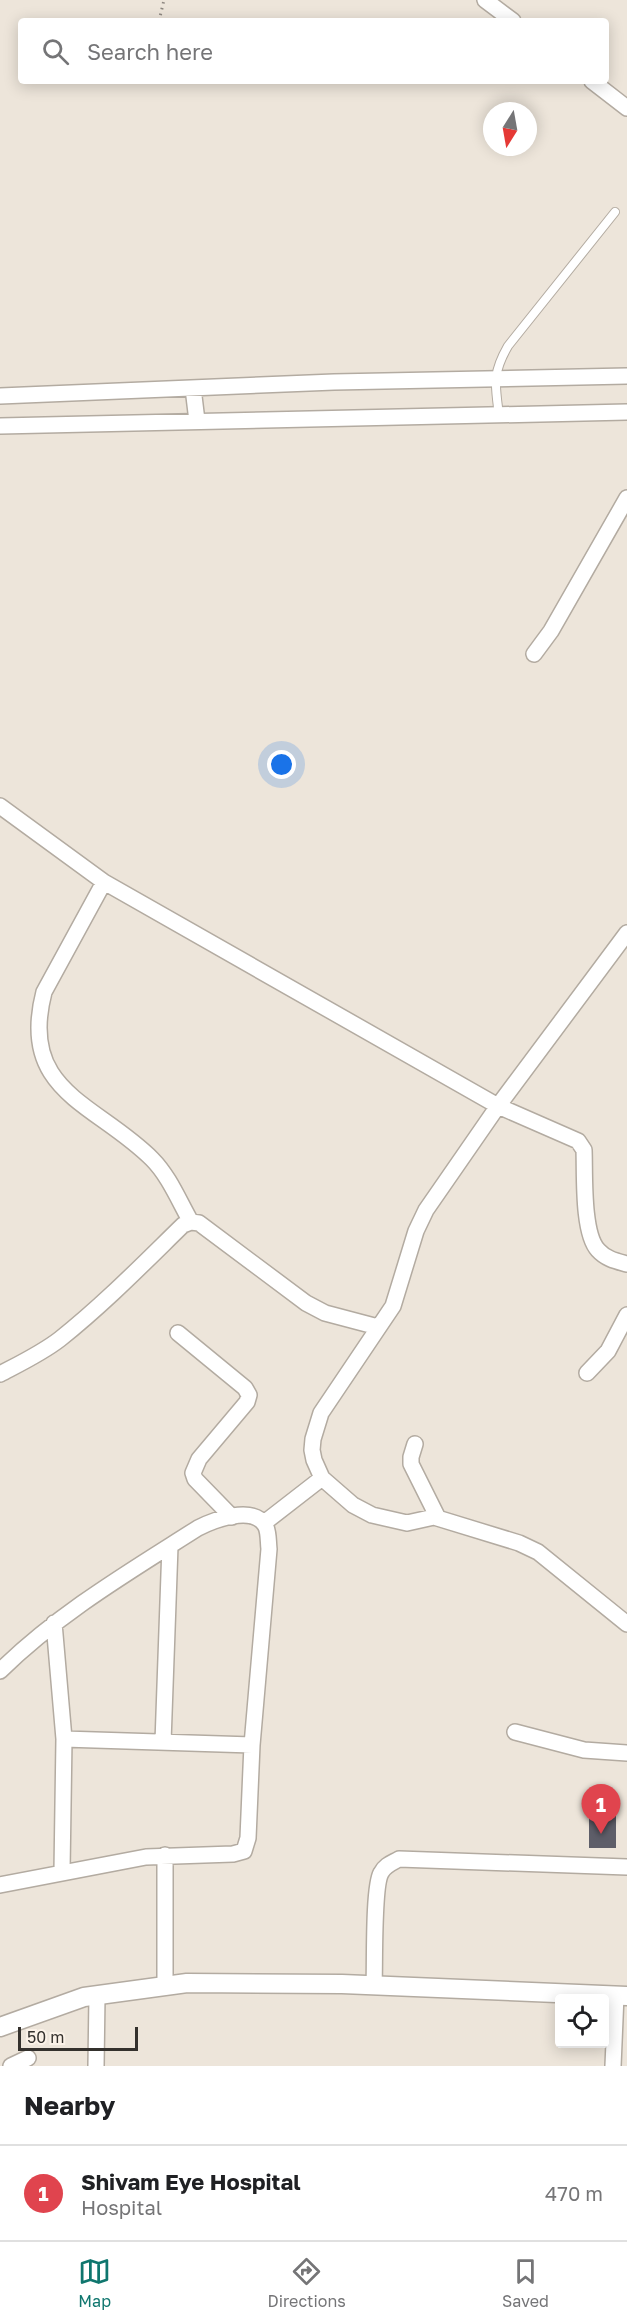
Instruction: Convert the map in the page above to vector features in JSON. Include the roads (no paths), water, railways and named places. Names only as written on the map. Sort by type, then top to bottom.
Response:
[{"type":"street","points":[[485,0],[509,18]]},
{"type":"street","points":[[596,84],[627,108]]},
{"type":"street","points":[[0,396],[193,388],[627,376]]},
{"type":"street","points":[[193,388],[197,421]]},
{"type":"street","points":[[0,426],[627,412]]},
{"type":"street","points":[[534,654],[551,631],[627,498]]},
{"type":"street","points":[[0,806],[104,882],[498,1106],[566,1134],[582,1145],[588,1220],[592,1239],[598,1250],[612,1260],[627,1264]]},
{"type":"street","points":[[104,882],[44,992],[39,1011],[38,1030],[44,1060],[62,1087],[157,1164],[191,1222]]},
{"type":"street","points":[[625,941],[498,1106],[426,1210],[416,1231],[393,1306],[321,1413],[312,1450],[322,1478],[353,1505],[372,1515],[407,1523],[429,1517],[438,1518],[538,1552],[627,1624]]},
{"type":"street","points":[[0,1374],[30,1359],[59,1340],[101,1304],[183,1226],[191,1222],[200,1223],[306,1303],[325,1313],[378,1327]]},
{"type":"street","points":[[587,1373],[608,1351],[627,1315]]},
{"type":"street","points":[[178,1333],[245,1388],[249,1395],[248,1402],[199,1459],[193,1473],[195,1479],[232,1517]]},
{"type":"street","points":[[415,1444],[411,1464],[438,1518]]},
{"type":"street","points":[[264,1523],[322,1478]]},
{"type":"street","points":[[0,1671],[29,1642],[71,1609],[198,1528],[232,1517],[249,1516],[264,1523],[267,1529],[269,1549],[252,1745],[248,1838],[243,1851],[233,1854],[146,1857],[0,1885]]},
{"type":"street","points":[[163,1742],[170,1546]]},
{"type":"street","points":[[54,1623],[64,1739],[62,1872]]},
{"type":"street","points":[[515,1732],[584,1750],[627,1753]]},
{"type":"street","points":[[64,1739],[252,1745]]},
{"type":"street","points":[[165,1855],[165,1986]]},
{"type":"street","points":[[374,1986],[377,1894],[380,1874],[388,1864],[399,1860],[627,1867]]},
{"type":"street","points":[[0,2027],[84,1997],[187,1983],[374,1986],[621,1995],[613,2066]]},
{"type":"street","points":[[96,2066],[97,1995]]},
{"type":"street","points":[[11,2066],[28,2058]]},
{"type":"lane","points":[[499,415],[495,379],[498,362],[508,346],[615,212]]},
{"type":"place","name":"Shivam Eye Hospital","points":[[601,1834]]}]
